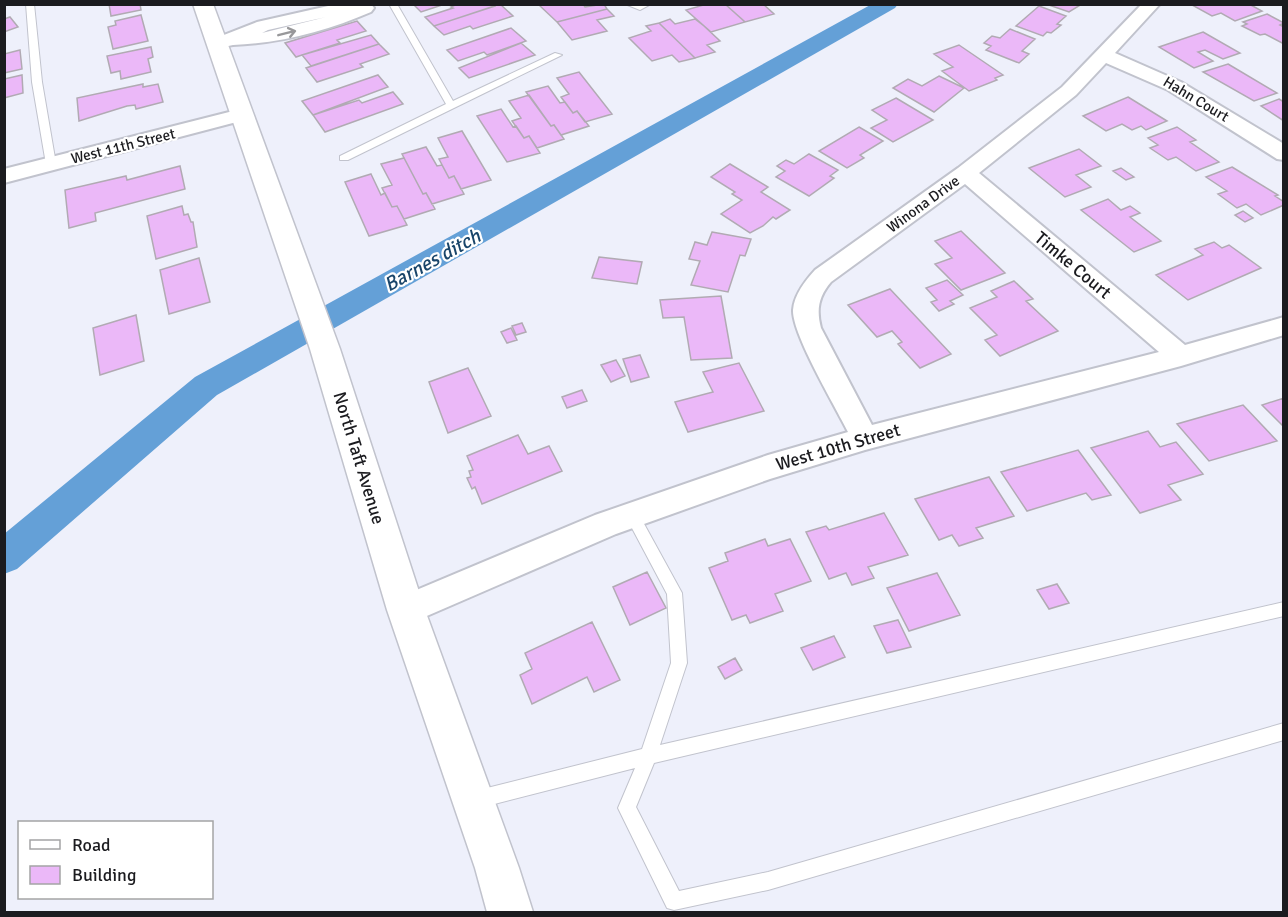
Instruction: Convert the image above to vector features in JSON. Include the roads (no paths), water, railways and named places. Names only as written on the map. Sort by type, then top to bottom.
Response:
[{"type":"main road","name":"North Taft Avenue","points":[[203,4],[223,42],[241,116],[325,349],[406,610],[510,912]]},
{"type":"street","name":"Winona Drive","points":[[866,438],[808,328],[805,307],[807,298],[823,276],[966,173],[1069,91],[1152,4]]},
{"type":"street","points":[[223,42],[253,41],[322,24],[371,6]]},
{"type":"street","name":"Hahn Court","points":[[1103,55],[1131,64],[1173,83],[1284,154]]},
{"type":"street","name":"West 11th Street","points":[[4,176],[241,116]]},
{"type":"street","name":"Timke Court","points":[[966,173],[1181,356]]},
{"type":"street","name":"West 10th Street","points":[[406,610],[632,515],[768,466],[866,438],[1181,356],[1284,326]]},
{"type":"lane","points":[[30,4],[37,82],[51,164]]},
{"type":"lane","points":[[393,4],[451,105]]},
{"type":"lane","points":[[629,4],[640,8],[647,4]]},
{"type":"lane","points":[[344,158],[558,55]]},
{"type":"lane","points":[[632,515],[674,592],[679,663],[648,756],[627,808],[674,901],[768,881],[1284,731]]},
{"type":"lane","points":[[473,800],[648,756],[1284,609]]},
{"type":"waterway","name":"Barnes ditch","points":[[4,557],[206,386],[888,4]]}]
